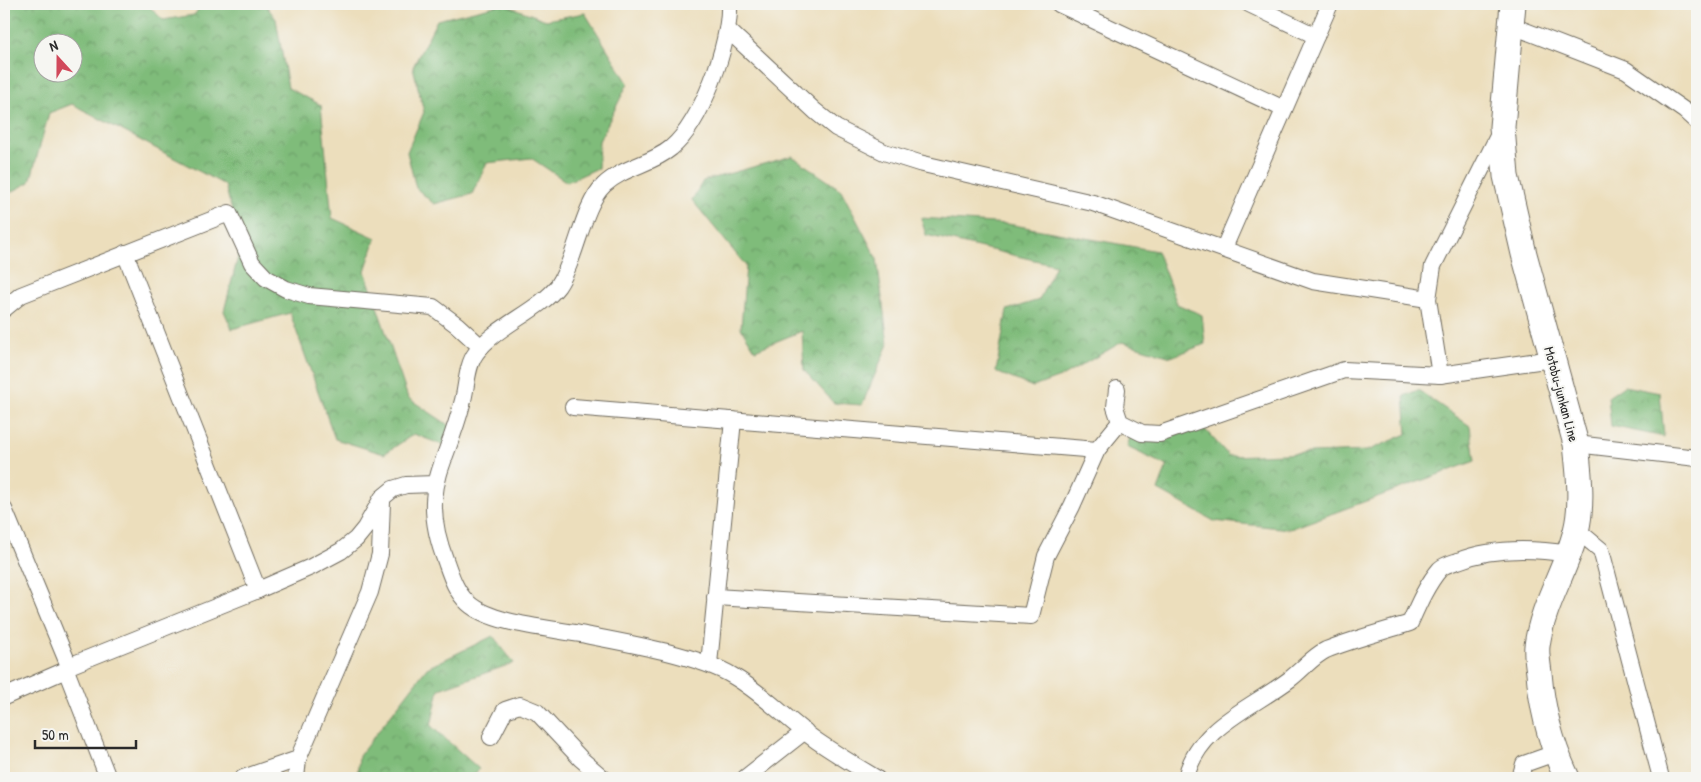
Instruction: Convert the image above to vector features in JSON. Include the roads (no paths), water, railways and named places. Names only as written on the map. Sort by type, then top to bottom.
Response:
[{"type":"main road","name":"Motobu-junkan Line","points":[[1512,14],[1502,127],[1506,176],[1552,359],[1576,444],[1580,501],[1577,530],[1544,615],[1537,647],[1542,702],[1555,753],[1567,778]]},
{"type":"street","points":[[729,4],[725,46],[702,103],[686,132],[673,147],[660,156],[628,170],[605,184],[594,199],[568,270],[555,289],[474,354],[462,405],[434,484],[434,529],[455,586],[467,602],[483,614],[599,638],[708,664],[731,674],[761,694],[805,732],[876,778]]},
{"type":"street","points":[[1059,4],[1284,109]]},
{"type":"street","points":[[1249,4],[1316,36]]},
{"type":"street","points":[[1224,248],[1330,4]]},
{"type":"street","points":[[1512,14],[1626,70],[1685,111],[1697,122]]},
{"type":"street","points":[[728,30],[815,111],[836,128],[884,152],[1093,203],[1313,281],[1428,299]]},
{"type":"street","points":[[1440,375],[1428,299],[1433,266],[1502,127]]},
{"type":"street","points":[[4,309],[21,294],[229,214],[252,263],[266,278],[286,289],[310,296],[432,307],[457,325],[481,347]]},
{"type":"street","points":[[125,253],[258,590]]},
{"type":"street","points":[[1117,389],[1115,407],[1120,422],[1142,433],[1160,434],[1344,370],[1440,375],[1552,359]]},
{"type":"street","points":[[573,407],[1097,450]]},
{"type":"street","points":[[708,664],[733,420]]},
{"type":"street","points":[[716,597],[1031,616],[1046,556],[1072,506],[1097,450],[1120,422]]},
{"type":"street","points":[[1576,444],[1697,458]]},
{"type":"street","points":[[4,697],[68,668],[258,590],[341,551],[365,528],[382,498],[393,488],[406,485],[434,484]]},
{"type":"street","points":[[296,778],[298,759],[370,592],[380,554],[382,498]]},
{"type":"street","points":[[4,509],[68,668],[108,778]]},
{"type":"street","points":[[1577,530],[1602,550],[1661,778]]},
{"type":"street","points":[[1186,778],[1190,761],[1198,748],[1228,719],[1290,679],[1324,651],[1410,623],[1423,596],[1441,567],[1471,556],[1496,550],[1550,551],[1569,554]]},
{"type":"street","points":[[491,738],[505,710],[520,705],[537,712],[581,759],[603,778]]},
{"type":"street","points":[[745,778],[805,732]]},
{"type":"street","points":[[1520,778],[1524,764],[1555,753]]},
{"type":"street","points":[[243,778],[298,759]]}]
